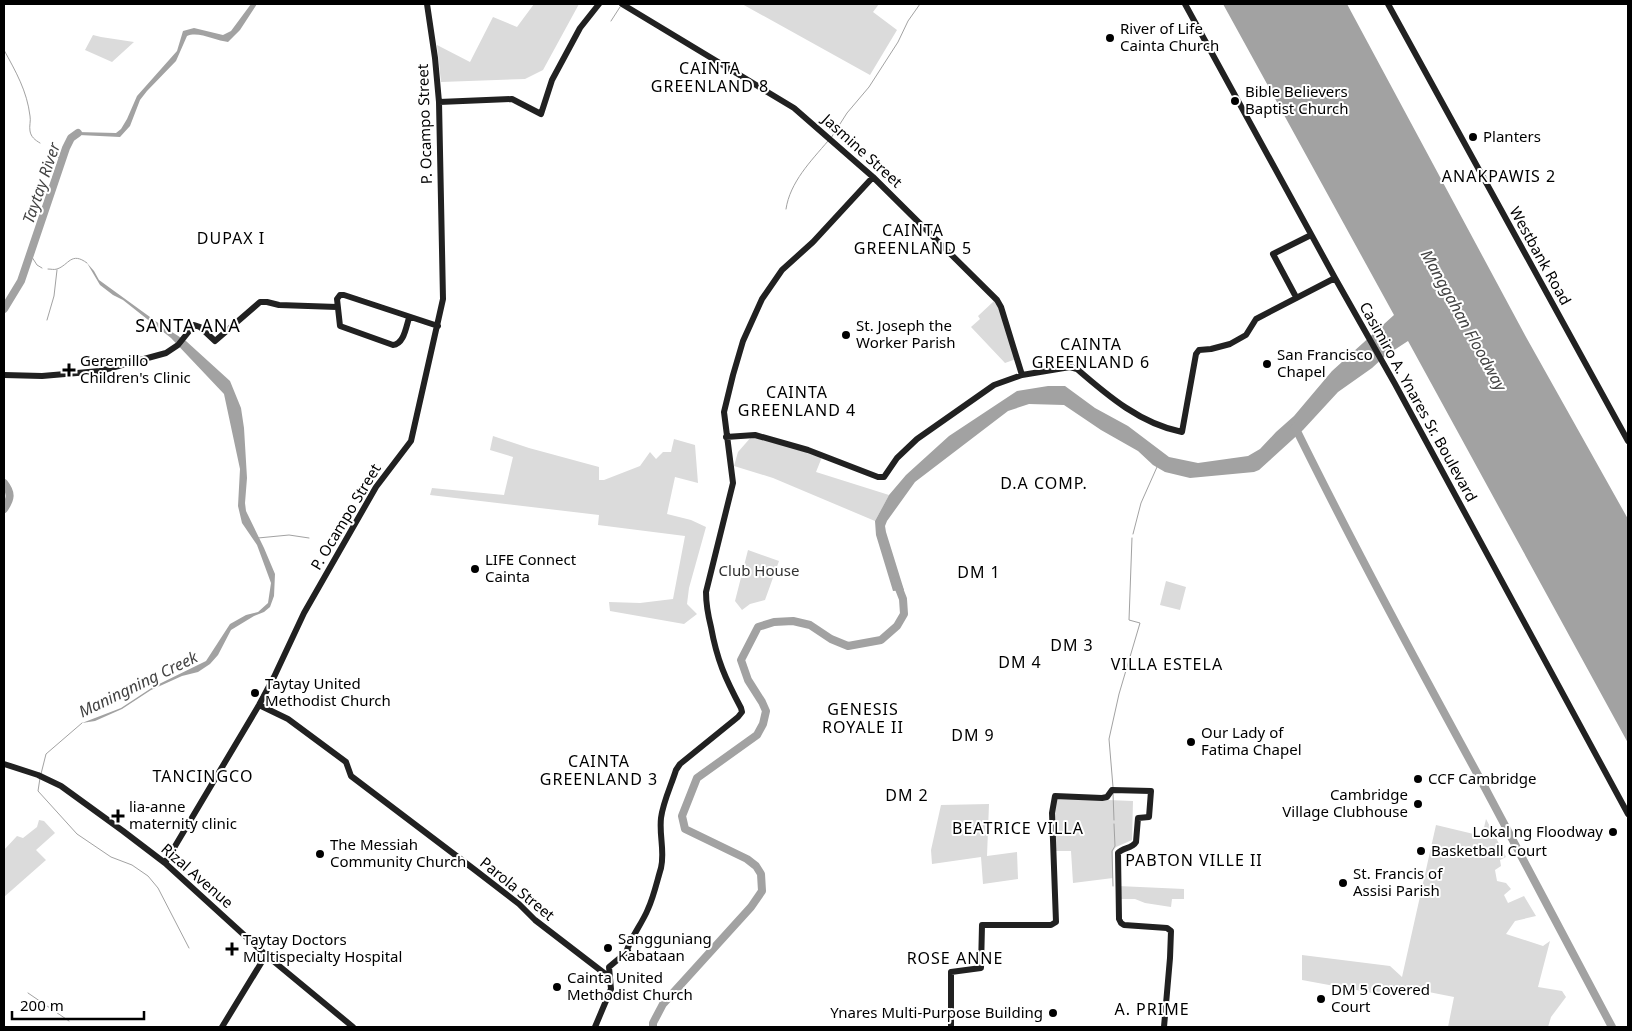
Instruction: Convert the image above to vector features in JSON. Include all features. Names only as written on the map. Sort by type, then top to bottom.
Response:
[{"type":"street","name":"P. Ocampo Street","points":[[165,863],[259,705],[304,613],[332,562],[376,487],[411,441],[443,299],[439,102],[427,4]]},
{"type":"street","points":[[439,102],[512,99],[541,114],[552,80],[580,28],[599,4]]},
{"type":"street","name":"Jasmine Street","points":[[622,4],[794,108],[874,178],[1002,306],[1022,375]]},
{"type":"street","name":"Casimiro A. Ynares Sr. Boulevard","points":[[1185,4],[1311,235],[1362,324],[1628,814]]},
{"type":"street","name":"Westbank Road","points":[[1388,4],[1628,441]]},
{"type":"street","points":[[595,1027],[611,989],[609,967],[632,946],[648,909],[662,865],[664,851],[661,817],[676,770],[680,764],[742,712],[718,660],[706,602],[706,592],[733,482],[724,412],[725,402],[743,341],[762,299],[782,270],[874,178]]},
{"type":"street","points":[[1296,297],[1272,254],[1311,235]]},
{"type":"street","points":[[726,437],[755,435],[808,450],[882,478],[897,458],[930,430],[994,385],[1022,375],[1074,368],[1116,402],[1157,424],[1182,432],[1196,354],[1199,350],[1226,346],[1236,341],[1246,334],[1256,319],[1335,278]]},
{"type":"street","points":[[409,318],[401,341],[393,345],[340,326],[337,299],[342,294],[409,318],[438,326]]},
{"type":"street","points":[[4,375],[42,376],[100,370],[166,352],[178,345],[194,324],[215,341],[260,302],[280,305],[337,307]]},
{"type":"street","name":"Parola Street","points":[[259,705],[288,718],[346,762],[351,776],[519,904],[535,920],[604,973]]},
{"type":"street","name":"Rizal Avenue","points":[[4,764],[40,776],[72,793],[165,863],[266,955],[353,1027]]},
{"type":"street","points":[[951,1027],[951,972],[981,968],[982,925],[1055,924],[1054,796],[1102,798],[1107,797],[1112,790],[1151,791],[1149,817],[1138,818],[1136,842],[1131,847],[1118,853],[1118,919],[1124,925],[1167,928],[1171,931],[1164,1027]]},
{"type":"street","points":[[222,1027],[266,955]]},
{"type":"green space","points":[[534,4],[579,4],[543,70],[525,79],[441,82],[437,45],[470,62],[493,17],[517,27]]},
{"type":"green space","points":[[742,4],[879,4],[873,12],[897,30],[870,75]]},
{"type":"green space","points":[[93,35],[134,42],[112,62],[85,50]]},
{"type":"green space","points":[[994,301],[1001,312],[1016,359],[1005,363],[971,327],[980,319],[978,316]]},
{"type":"green space","points":[[493,436],[599,467],[599,480],[604,480],[640,466],[650,452],[656,459],[663,452],[671,452],[674,439],[695,445],[698,483],[675,477],[667,514],[691,520],[706,527],[689,588],[687,604],[697,614],[684,624],[610,611],[609,602],[640,603],[673,599],[685,536],[598,525],[599,515],[430,495],[432,488],[504,495],[513,457],[490,450]]},
{"type":"green space","points":[[752,436],[822,457],[816,472],[889,495],[875,521],[773,478],[734,466],[738,452]]},
{"type":"green space","name":"Club House","points":[[748,550],[779,561],[765,600],[750,604],[742,610],[735,601]]},
{"type":"green space","points":[[1166,581],[1186,587],[1180,610],[1160,605]]},
{"type":"green space","points":[[1055,799],[1133,801],[1132,840],[1116,847],[1113,851],[1113,878],[1073,883],[1071,851],[1055,851]]},
{"type":"green space","points":[[989,804],[987,856],[1017,852],[1018,879],[983,884],[981,857],[932,864],[931,850],[941,805]]},
{"type":"green space","points":[[1486,819],[1506,857],[1500,860],[1501,866],[1495,870],[1497,881],[1506,883],[1511,889],[1504,895],[1508,903],[1524,896],[1536,916],[1515,921],[1506,934],[1543,946],[1550,941],[1538,987],[1562,991],[1566,997],[1551,1017],[1548,1027],[1448,1027],[1454,997],[1398,986],[1394,997],[1302,980],[1302,955],[1390,966],[1402,977],[1436,825],[1482,836]]},
{"type":"green space","points":[[39,820],[44,821],[55,833],[36,850],[46,860],[4,897],[4,850],[17,836],[23,838],[37,827]]},
{"type":"green space","points":[[1118,886],[1184,889],[1184,899],[1172,899],[1171,907],[1145,903],[1135,899],[1118,899]]},
{"type":"water","points":[[251,4],[257,4],[240,30],[228,42],[202,35],[187,36],[176,61],[140,100],[130,126],[120,137],[79,135],[71,138],[77,132],[116,133],[127,119],[137,96],[177,51],[183,31],[194,28],[223,35],[231,31]]},
{"type":"water","name":"Manggahan Floodway","points":[[1223,4],[1347,4],[1526,337],[1628,519],[1628,743],[1408,341],[1338,392],[1303,430],[1259,470],[1254,472],[1190,478],[1165,472],[1153,465],[1138,451],[1101,430],[1064,405],[1029,404],[1008,411],[915,482],[887,521],[885,526],[886,532],[904,590],[893,591],[876,535],[875,521],[889,495],[906,475],[949,436],[1017,391],[1048,386],[1065,386],[1095,408],[1128,426],[1169,457],[1198,463],[1248,456],[1260,449],[1294,416],[1332,371],[1394,315]]},
{"type":"water","points":[[87,263],[99,280],[186,341],[230,381],[241,408],[244,428],[247,478],[246,511],[275,574],[274,596],[270,607],[231,630],[218,655],[210,664],[198,672],[182,676],[151,690],[122,709],[95,721],[82,723],[121,708],[153,687],[206,661],[230,624],[246,615],[258,612],[268,603],[271,583],[257,545],[242,523],[238,506],[240,469],[224,394],[171,338],[123,300],[100,285]]},
{"type":"waterway","points":[[831,138],[847,113],[869,87],[920,4]]},
{"type":"waterway","points":[[611,21],[620,7]]},
{"type":"waterway","points":[[4,50],[24,90],[29,107],[31,133],[40,143]]},
{"type":"waterway","name":"Taytay River","points":[[4,309],[21,281],[66,148],[71,138],[78,133]]},
{"type":"waterway","points":[[786,209],[788,199],[797,181],[808,164],[828,141]]},
{"type":"waterway","points":[[48,151],[52,156],[62,158]]},
{"type":"waterway","name":"Maningning Creek","points":[[30,254],[37,265],[42,268]]},
{"type":"waterway","name":"Maningning Creek","points":[[48,269],[57,269],[70,260],[77,258],[87,263]]},
{"type":"waterway","points":[[47,320],[54,296],[57,270]]},
{"type":"waterway","points":[[1295,427],[1388,608],[1612,1027]]},
{"type":"waterway","points":[[1133,534],[1141,503],[1157,467]]},
{"type":"waterway","name":"Taytay River","points":[[4,483],[10,496],[4,509]]},
{"type":"waterway","points":[[258,538],[289,535],[309,538]]},
{"type":"waterway","points":[[1113,787],[1109,739],[1119,694],[1140,623],[1129,620],[1132,538]]},
{"type":"waterway","points":[[653,1027],[653,1023],[663,1004],[751,907],[762,891],[761,874],[756,866],[747,859],[685,829],[682,816],[697,778],[757,735],[763,724],[766,711],[748,680],[741,660],[758,627],[774,622],[793,621],[810,625],[831,639],[848,646],[881,640],[897,626],[904,614],[903,599],[896,581]]},
{"type":"waterway","name":"Maningning Creek","points":[[41,774],[46,754],[82,723]]},
{"type":"waterway","name":"Maningning Creek","points":[[40,778],[38,791],[77,834],[111,857],[132,865],[148,876],[158,888],[189,948]]},
{"type":"waterway","points":[[1113,793],[1114,820]]},
{"type":"waterway","points":[[1113,886],[1112,851],[1115,846],[1114,824]]},
{"type":"waterway","points":[[28,993],[69,1021]]},
{"type":"place","name":"River of Life Cainta Church","points":[[1110,38]]},
{"type":"place","name":"Bible Believers Baptist Church","points":[[1235,101]]},
{"type":"place","name":"Planters","points":[[1473,137]]},
{"type":"place","name":"St. Joseph the Worker Parish","points":[[846,335]]},
{"type":"place","name":"San Francisco Chapel","points":[[1267,364]]},
{"type":"place","name":"Geremillo Children's Clinic","points":[[69,370]]},
{"type":"place","name":"LIFE Connect Cainta","points":[[475,569]]},
{"type":"place","name":"Taytay United Methodist Church","points":[[255,693]]},
{"type":"place","name":"Our Lady of Fatima Chapel","points":[[1191,742]]},
{"type":"place","name":"CCF Cambridge","points":[[1418,779]]},
{"type":"place","name":"Cambridge Village Clubhouse","points":[[1418,804]]},
{"type":"place","name":"lia-anne maternity clinic","points":[[118,816]]},
{"type":"place","name":"Lokal ng Floodway","points":[[1613,832]]},
{"type":"place","name":"Basketball Court","points":[[1421,851]]},
{"type":"place","name":"The Messiah Community Church","points":[[320,854]]},
{"type":"place","name":"St. Francis of Assisi Parish","points":[[1343,883]]},
{"type":"place","name":"Sangguniang Kabataan","points":[[608,948]]},
{"type":"place","name":"Taytay Doctors Multispecialty Hospital","points":[[232,949]]},
{"type":"place","name":"Cainta United Methodist Church","points":[[557,987]]},
{"type":"place","name":"DM 5 Covered Court","points":[[1321,999]]},
{"type":"place","name":"Ynares Multi-Purpose Building","points":[[1053,1013]]},
{"type":"district","name":"CAINTA GREENLAND 8","points":[[710,77]]},
{"type":"district","name":"ANAKPAWIS 2","points":[[1499,176]]},
{"type":"district","name":"DUPAX I","points":[[231,238]]},
{"type":"district","name":"CAINTA GREENLAND 5","points":[[913,239]]},
{"type":"district","name":"SANTA ANA","points":[[188,326]]},
{"type":"district","name":"CAINTA GREENLAND 6","points":[[1091,353]]},
{"type":"district","name":"CAINTA GREENLAND 4","points":[[797,401]]},
{"type":"district","name":"D.A COMP.","points":[[1044,483]]},
{"type":"district","name":"DM 1","points":[[979,572]]},
{"type":"district","name":"DM 3","points":[[1072,645]]},
{"type":"district","name":"DM 4","points":[[1020,662]]},
{"type":"district","name":"VILLA ESTELA","points":[[1167,664]]},
{"type":"district","name":"GENESIS ROYALE II","points":[[863,718]]},
{"type":"district","name":"DM 9","points":[[973,735]]},
{"type":"district","name":"CAINTA GREENLAND 3","points":[[599,770]]},
{"type":"district","name":"TANCINGCO","points":[[203,776]]},
{"type":"district","name":"DM 2","points":[[907,795]]},
{"type":"district","name":"BEATRICE VILLA","points":[[1018,828]]},
{"type":"district","name":"PABTON VILLE II","points":[[1194,860]]},
{"type":"district","name":"ROSE ANNE","points":[[955,958]]},
{"type":"district","name":"A. PRIME","points":[[1152,1009]]}]
